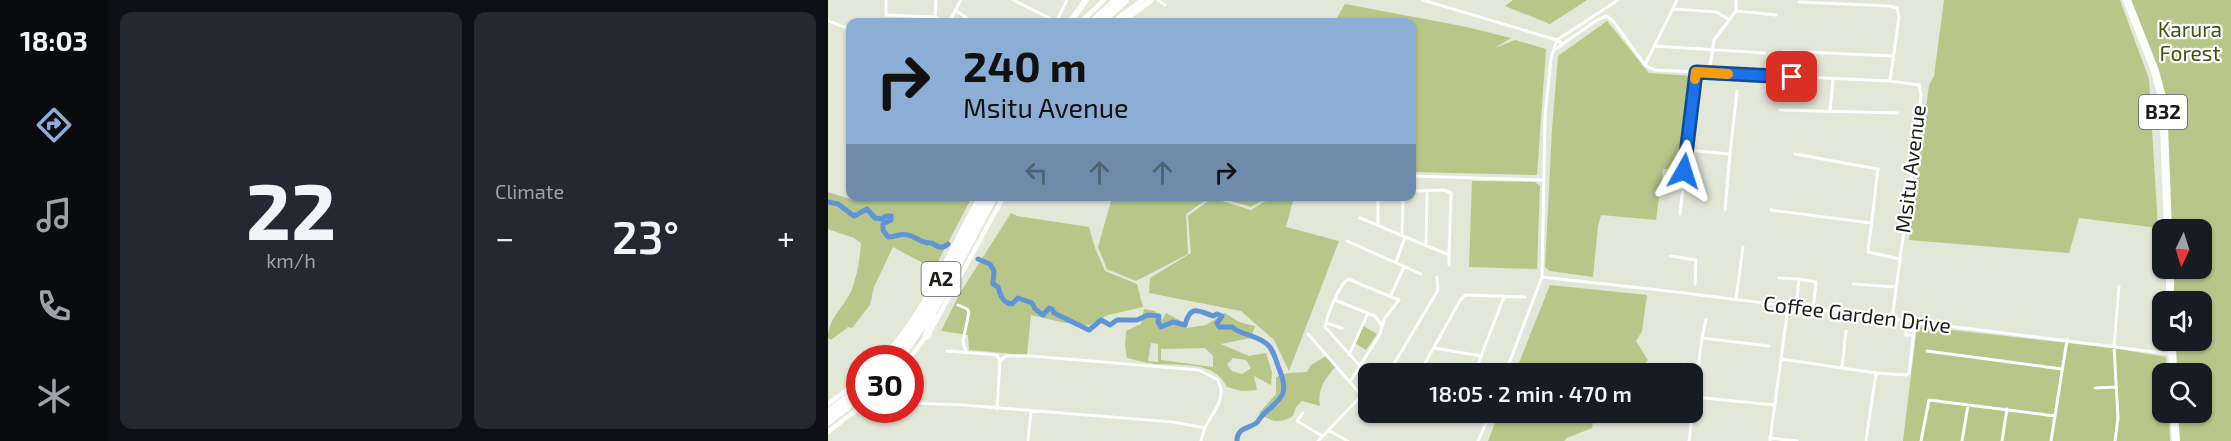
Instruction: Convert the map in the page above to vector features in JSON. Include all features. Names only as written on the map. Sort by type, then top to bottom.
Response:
[{"type":"highway","points":[[1097,18],[1117,0]]},
{"type":"highway","points":[[1105,18],[1125,0]]},
{"type":"highway","name":"B32","points":[[2127,0],[2155,71],[2163,101],[2168,219]]},
{"type":"highway","name":"A2","points":[[908,345],[935,308],[983,211],[983,201]]},
{"type":"highway","name":"A2","points":[[899,345],[923,313],[945,272],[990,201]]},
{"type":"highway","points":[[983,211],[996,201]]},
{"type":"highway","points":[[934,284],[945,272]]},
{"type":"highway","points":[[927,336],[935,308]]},
{"type":"highway","points":[[2172,354],[2172,363]]},
{"type":"highway","points":[[828,413],[846,400]]},
{"type":"highway","points":[[828,421],[846,408]]},
{"type":"highway","points":[[2175,423],[2176,441]]},
{"type":"main road","points":[[1073,18],[1086,0]]},
{"type":"main road","points":[[1085,18],[1104,0]]},
{"type":"main road","points":[[1118,18],[1136,5],[1147,1]]},
{"type":"main road","points":[[1126,18],[1147,1]]},
{"type":"main road","points":[[893,345],[905,331],[934,284],[980,201]]},
{"type":"main road","points":[[920,345],[948,302],[999,201]]},
{"type":"main road","points":[[828,402],[846,391]]},
{"type":"main road","points":[[828,432],[846,418]]},
{"type":"street","points":[[886,0],[886,15],[935,17],[936,0]]},
{"type":"street","points":[[950,18],[961,0]]},
{"type":"street","points":[[1013,0],[1048,18]]},
{"type":"street","points":[[1058,18],[1067,0]]},
{"type":"street","points":[[1158,0],[1165,5],[1163,0]]},
{"type":"street","points":[[1423,0],[1557,40],[1563,44]]},
{"type":"street","points":[[1509,363],[1542,277],[1543,180],[1551,58],[1557,40],[1618,0]]},
{"type":"street","points":[[1554,50],[1598,20],[1608,16],[1645,65],[1677,0]]},
{"type":"street","points":[[1709,73],[1714,40],[1736,11],[1737,0]]},
{"type":"street","points":[[1799,2],[1844,2],[1897,8],[1899,17],[1890,81]]},
{"type":"street","points":[[1673,9],[1717,12],[1728,19]]},
{"type":"street","points":[[955,10],[967,18]]},
{"type":"street","points":[[1736,11],[1776,15]]},
{"type":"street","points":[[828,21],[846,28]]},
{"type":"street","points":[[1656,46],[1765,53]]},
{"type":"street","points":[[1784,51],[1893,56]]},
{"type":"street","name":"Msitu Avenue","points":[[1645,65],[1655,70],[1917,84],[1920,90],[1919,119],[1892,319]]},
{"type":"street","points":[[1680,214],[1696,72]]},
{"type":"street","points":[[1830,111],[1833,79]]},
{"type":"street","points":[[1725,210],[1737,91]]},
{"type":"street","points":[[1780,110],[1898,113]]},
{"type":"street","points":[[1686,150],[1730,154]]},
{"type":"street","points":[[1795,154],[1878,169],[1868,253],[1900,259]]},
{"type":"street","points":[[1416,176],[1543,180]]},
{"type":"street","points":[[1416,191],[1444,190],[1451,193],[1449,265]]},
{"type":"street","points":[[1426,246],[1428,191]]},
{"type":"street","points":[[1378,201],[1378,225]]},
{"type":"street","points":[[1396,262],[1404,236],[1403,201]]},
{"type":"street","points":[[1771,210],[1871,223]]},
{"type":"street","points":[[1360,218],[1449,255]]},
{"type":"street","points":[[1347,241],[1421,274]]},
{"type":"street","points":[[1736,299],[1743,247]]},
{"type":"street","points":[[1670,256],[1691,257],[1696,260],[1695,284]]},
{"type":"street","points":[[1391,296],[1404,267]]},
{"type":"street","points":[[1395,363],[1438,290],[1437,277]]},
{"type":"street","name":"Coffee Garden Drive","points":[[1542,277],[2172,354]]},
{"type":"street","points":[[1779,278],[1816,282],[1813,310]]},
{"type":"street","points":[[1358,364],[1327,330],[1326,323],[1344,282],[1348,279],[1398,299],[1398,303],[1388,313],[1362,363]]},
{"type":"street","points":[[1796,308],[1798,279]]},
{"type":"street","points":[[1853,284],[1896,287]]},
{"type":"street","points":[[2115,441],[2118,418],[2114,346],[2119,286]]},
{"type":"street","points":[[1425,363],[1461,299],[1466,296],[1525,297]]},
{"type":"street","points":[[1479,363],[1504,297]]},
{"type":"street","points":[[1335,300],[1377,318],[1382,327]]},
{"type":"street","points":[[958,305],[969,311],[963,342],[966,352]]},
{"type":"street","points":[[1788,307],[1770,439],[1797,441]]},
{"type":"street","points":[[1349,355],[1368,314]]},
{"type":"street","points":[[1698,363],[1706,320]]},
{"type":"street","points":[[1326,323],[1342,328]]},
{"type":"street","points":[[1842,367],[1846,331]]},
{"type":"street","points":[[1308,334],[1358,392]]},
{"type":"street","points":[[1780,359],[1876,373],[1907,375],[1910,373],[1914,335]]},
{"type":"street","points":[[1702,338],[1769,346]]},
{"type":"street","points":[[2051,441],[2067,340]]},
{"type":"street","points":[[1434,348],[1482,356]]},
{"type":"street","points":[[947,351],[995,354],[1000,361],[997,409]]},
{"type":"street","points":[[1928,351],[2062,369]]},
{"type":"street","points":[[1000,361],[1006,356],[1196,369],[1218,380],[1220,389],[1220,403],[1205,428],[1201,441]]},
{"type":"street","points":[[1350,382],[1358,369]]},
{"type":"street","points":[[1866,441],[1876,373]]},
{"type":"street","points":[[2095,388],[2116,387]]},
{"type":"street","points":[[1703,398],[1774,405]]},
{"type":"street","points":[[1318,441],[1358,399]]},
{"type":"street","points":[[1921,441],[1928,400],[2055,416]]},
{"type":"street","points":[[924,404],[1189,423],[1205,428]]},
{"type":"street","points":[[1962,441],[1968,405]]},
{"type":"street","points":[[2002,441],[2007,409]]},
{"type":"street","points":[[1028,441],[1031,411]]},
{"type":"street","points":[[1303,413],[1298,421],[1322,436]]},
{"type":"street","points":[[1478,441],[1486,423]]},
{"type":"street","points":[[1689,441],[1691,423]]},
{"type":"street","points":[[1328,430],[1348,441]]},
{"type":"green space","points":[[1513,0],[1587,0],[1550,24],[1505,6]]},
{"type":"green space","points":[[1944,0],[2120,0],[2149,79],[2157,219],[2152,219],[2152,227],[2079,218],[2069,253],[1909,240],[1929,85],[1934,76]]},
{"type":"green space","name":"Karura Forest","points":[[2129,0],[2231,0],[2231,441],[2176,441],[2175,423],[2212,423],[2212,363],[2174,363],[2173,351],[2212,351],[2212,291],[2171,291],[2170,279],[2212,279],[2212,219],[2167,219],[2158,77]]},
{"type":"green space","points":[[1345,4],[1467,27],[1511,38],[1495,48],[1515,40],[1546,49],[1537,175],[1416,172],[1416,18],[1337,18]]},
{"type":"green space","points":[[1607,21],[1649,73],[1693,76],[1682,169],[1663,169],[1656,220],[1601,215],[1593,277],[1550,271],[1545,267],[1558,56]]},
{"type":"green space","points":[[1472,181],[1535,182],[1540,186],[1537,269],[1469,267]]},
{"type":"green space","points":[[828,192],[846,198],[846,201],[970,201],[934,269],[893,247],[874,287],[870,305],[852,328],[848,327],[831,340],[828,338],[831,323],[847,299],[855,281],[861,243],[854,238],[828,229]]},
{"type":"green space","points":[[1111,201],[1204,201],[1186,214],[1188,254],[1136,281],[1107,269],[1098,247]]},
{"type":"green space","points":[[1208,201],[1222,201],[1251,210],[1266,201],[1293,201],[1286,227],[1339,241],[1289,371],[1274,340],[1241,311],[1149,293],[1150,278],[1191,253],[1188,216]]},
{"type":"green space","points":[[1231,201],[1261,201],[1251,207]]},
{"type":"green space","points":[[1011,213],[1017,216],[1089,227],[1105,271],[1137,284],[1143,307],[1108,315],[1089,325],[1065,323],[1031,315],[1027,355],[969,350],[968,335],[941,331],[960,293]]},
{"type":"green space","points":[[1550,285],[1647,295],[1642,331],[1636,341],[1648,360],[1645,363],[1519,363]]},
{"type":"green space","points":[[1144,309],[1155,311],[1162,320],[1166,313],[1181,321],[1187,328],[1206,325],[1225,313],[1239,322],[1255,326],[1251,338],[1221,344],[1249,356],[1266,353],[1272,372],[1271,385],[1254,376],[1257,390],[1242,391],[1227,387],[1221,378],[1205,368],[1155,364],[1127,358],[1126,331],[1141,324]],"holes":[[[1151,343],[1158,344],[1158,362],[1148,361]],[[1205,348],[1213,356],[1213,367],[1161,360],[1161,349]],[[1233,358],[1246,360],[1251,368],[1242,374],[1232,371],[1227,364]]]},
{"type":"green space","points":[[1363,326],[1377,334],[1366,350],[1355,343]]},
{"type":"green space","points":[[1917,326],[2112,348],[2166,357],[2166,363],[2152,363],[2152,423],[2169,423],[2170,441],[1903,441]]},
{"type":"green space","points":[[1326,356],[1336,366],[1323,384],[1319,400],[1320,406],[1302,401],[1296,407],[1293,416],[1280,421],[1272,420],[1259,413],[1276,394],[1276,377],[1288,373],[1307,372],[1311,365]]},
{"type":"green space","points":[[1495,423],[1593,423],[1592,428],[1564,441],[1488,441]]},
{"type":"waterway","points":[[828,202],[838,204],[854,216],[867,209],[875,218],[882,219],[891,216],[891,220],[883,224],[883,230],[888,237],[905,235],[940,247],[948,244]]},
{"type":"waterway","points":[[978,259],[990,264],[994,271],[993,284],[998,287],[1006,302],[1012,304],[1018,298],[1032,303],[1035,309],[1043,315],[1049,308],[1052,309],[1054,313],[1089,330],[1101,320],[1110,325],[1117,320],[1137,320],[1148,315],[1159,316],[1158,322],[1161,327],[1173,322],[1185,325],[1189,314],[1198,311],[1213,316],[1217,314],[1222,316],[1217,323],[1219,327],[1232,327],[1265,342],[1273,352],[1280,371],[1283,393],[1257,422],[1241,431],[1237,441]]},
{"type":"slow traffic","points":[[1695,79],[1696,72],[1728,74]]},
{"type":"route","points":[[1684,171],[1696,72],[1792,77]]}]
